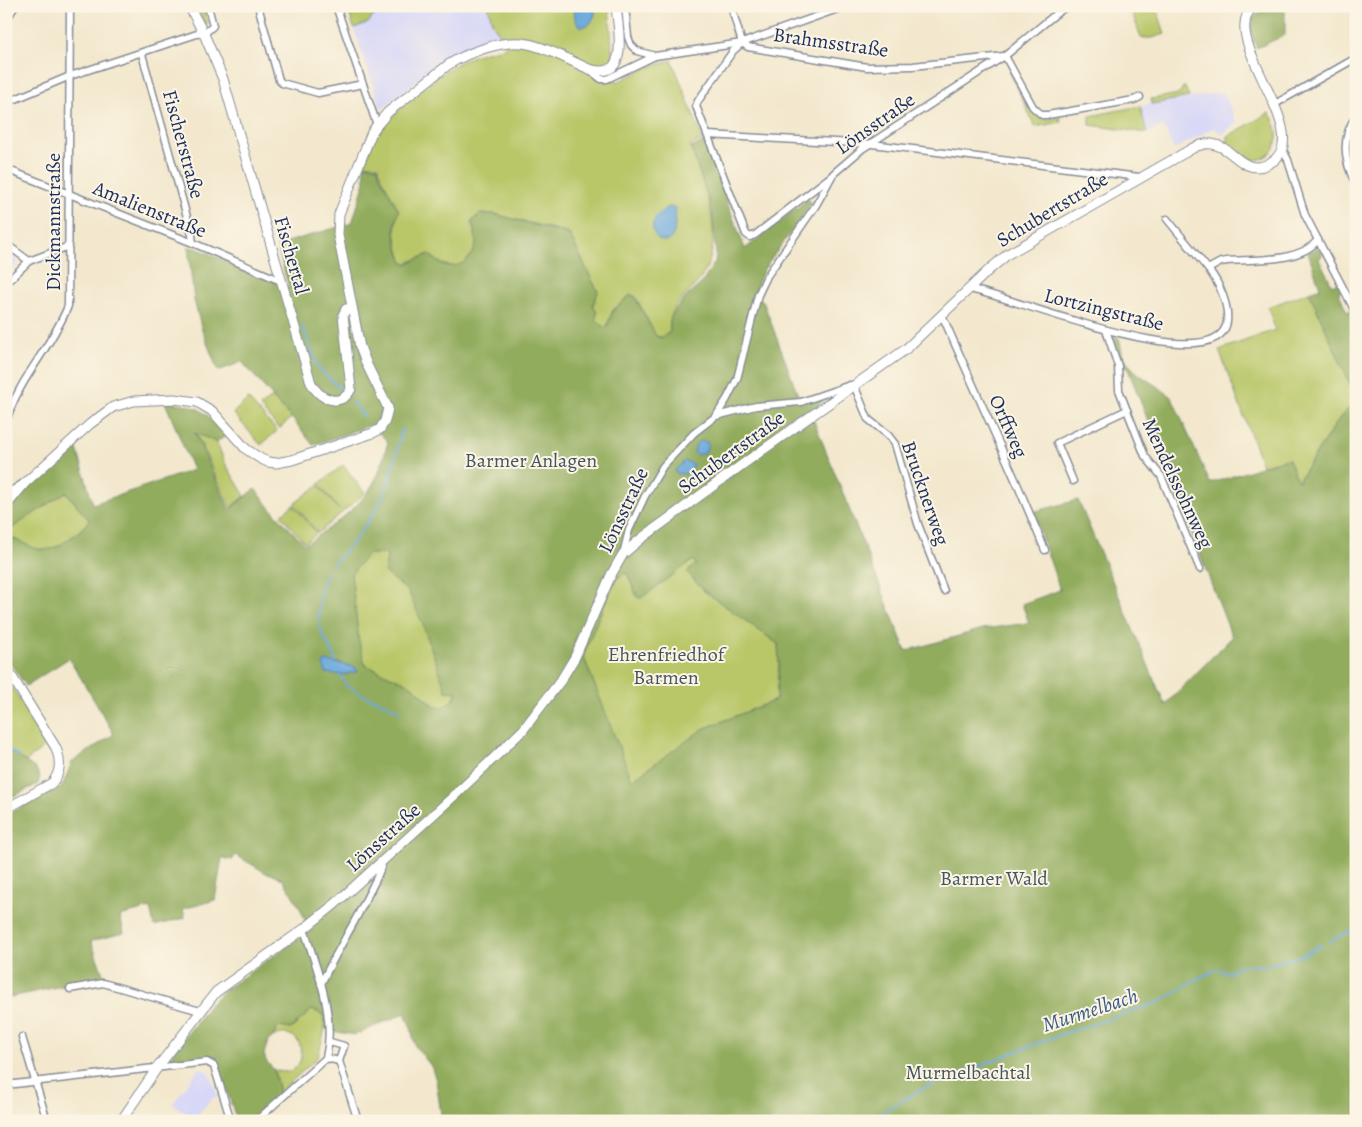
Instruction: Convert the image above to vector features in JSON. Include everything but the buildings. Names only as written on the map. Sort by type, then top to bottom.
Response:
[{"type":"street","points":[[6,20],[15,6]]},
{"type":"street","name":"Dickmannstraße","points":[[6,422],[15,395],[49,342],[68,306],[70,6]]},
{"type":"street","name":"Fischertal","points":[[189,6],[204,33],[223,79],[311,383],[315,390],[323,397],[329,399],[344,398],[348,396],[351,389],[343,315],[346,309],[352,308]]},
{"type":"street","points":[[6,103],[70,76],[204,33],[213,26],[208,6]]},
{"type":"street","points":[[258,6],[279,80],[282,83],[318,93],[362,84]]},
{"type":"street","points":[[336,6],[377,126]]},
{"type":"street","points":[[6,506],[25,483],[104,412],[122,403],[174,399],[196,402],[212,411],[238,441],[253,454],[261,459],[276,463],[292,460],[374,433],[380,429],[385,421],[388,408],[360,347],[338,235],[338,220],[372,132],[388,112],[448,66],[458,59],[485,49],[509,44],[527,44],[544,49],[595,71],[609,69],[618,60],[616,6]]},
{"type":"street","points":[[625,6],[628,37],[631,45],[637,51],[655,56]]},
{"type":"street","points":[[731,6],[742,43]]},
{"type":"street","points":[[589,69],[601,79],[606,80],[655,56],[742,43],[846,6]]},
{"type":"street","name":"Lönsstraße","points":[[120,1121],[157,1068],[216,992],[304,929],[335,904],[523,730],[561,680],[575,657],[611,574],[624,554],[629,530],[645,496],[663,466],[694,433],[716,416],[727,399],[737,378],[758,296],[767,276],[816,205],[833,174],[862,149],[1006,56],[1067,6]]},
{"type":"street","points":[[1238,6],[1252,8],[1244,23],[1245,38],[1280,116],[1282,148],[1288,160],[1305,215],[1354,309]]},
{"type":"street","points":[[742,43],[733,51],[696,106],[746,234],[750,237],[755,235],[833,174]]},
{"type":"street","name":"Brahmsstraße","points":[[742,43],[748,47],[867,67],[913,66],[1006,56]]},
{"type":"street","name":"Fischerstraße","points":[[142,54],[193,243]]},
{"type":"street","points":[[1006,56],[1033,107],[1042,115],[1140,97]]},
{"type":"street","points":[[1275,104],[1356,58]]},
{"type":"street","points":[[1356,116],[1349,130],[1345,148],[1346,163],[1356,184]]},
{"type":"street","points":[[708,135],[872,144],[1140,177]]},
{"type":"street","name":"Schubertstraße","points":[[624,554],[642,538],[728,475],[906,349],[990,268],[1008,254],[1140,177],[1202,144],[1218,146],[1252,167],[1260,167],[1272,162],[1277,158],[1282,148]]},
{"type":"street","name":"Amalienstraße","points":[[6,169],[281,280]]},
{"type":"street","name":"Lortzingstraße","points":[[969,289],[1138,338],[1172,343],[1202,342],[1218,337],[1226,324],[1227,316],[1221,287],[1167,219]]},
{"type":"street","points":[[1208,269],[1227,261],[1295,255],[1312,247],[1318,240]]},
{"type":"street","points":[[6,244],[29,261]]},
{"type":"street","points":[[6,283],[29,261],[69,246]]},
{"type":"street","name":"Orffweg","points":[[942,315],[1045,550]]},
{"type":"street","name":"Mendelssohnweg","points":[[1106,330],[1118,366],[1119,390],[1145,456],[1161,476],[1200,569]]},
{"type":"street","name":"Schubertstraße","points":[[716,416],[756,406],[801,402],[857,383]]},
{"type":"street","name":"Brucknerweg","points":[[857,383],[868,418],[888,435],[895,444],[918,524],[944,591]]},
{"type":"street","name":"Mendelssohnweg","points":[[1073,481],[1057,443],[1127,410]]},
{"type":"street","points":[[6,494],[25,483]]},
{"type":"street","points":[[6,667],[56,748],[60,758],[60,765],[57,777],[52,783],[6,809]]},
{"type":"street","points":[[322,984],[363,906],[381,869],[383,860]]},
{"type":"street","points":[[256,1121],[326,1058],[330,1042],[329,1022],[322,984],[304,929]]},
{"type":"street","points":[[70,989],[103,982],[200,1011]]},
{"type":"street","points":[[22,1037],[47,1121]]},
{"type":"street","points":[[330,1042],[344,1046],[339,1061],[358,1121]]},
{"type":"street","points":[[326,1058],[339,1061]]},
{"type":"street","points":[[6,1085],[207,1062],[214,1066],[231,1121]]},
{"type":"shaded area","points":[[381,6],[487,6],[492,22],[501,37],[462,49],[440,62],[381,109],[353,26]]},
{"type":"shaded area","points":[[1224,92],[1237,123],[1222,134],[1213,128],[1174,150],[1163,126],[1147,133],[1140,106]]},
{"type":"shaded area","points":[[6,249],[16,255],[18,263],[6,277]]},
{"type":"shaded area","points":[[199,1068],[207,1071],[210,1075],[218,1097],[214,1097],[193,1119],[173,1104]]},
{"type":"green space","points":[[196,6],[203,6],[208,23],[206,26]]},
{"type":"green space","points":[[347,6],[389,6],[379,9],[368,23],[354,28]]},
{"type":"green space","points":[[488,6],[576,6],[574,10],[582,27],[595,11],[594,6],[609,6],[614,75],[617,82],[647,68],[672,60],[703,140],[690,146],[711,212],[713,246],[709,262],[701,278],[674,309],[670,322],[670,332],[662,337],[656,336],[635,296],[630,295],[613,310],[606,329],[596,319],[597,313],[593,305],[598,292],[569,233],[495,214],[479,214],[471,222],[476,237],[474,251],[460,265],[447,265],[438,262],[429,254],[403,263],[397,243],[396,230],[399,211],[380,174],[379,166],[365,164],[367,157],[375,139],[395,114],[434,79],[448,69],[473,56],[507,47],[492,22]]},
{"type":"green space","points":[[1130,6],[1156,6],[1165,34],[1152,38],[1141,38]]},
{"type":"green space","points":[[1270,9],[1285,9],[1285,35],[1257,48],[1252,35],[1251,24],[1256,15]]},
{"type":"green space","points":[[1009,70],[1022,97],[1036,115],[1046,119],[1060,117],[1061,122],[1035,127]]},
{"type":"green space","points":[[1183,87],[1185,87],[1189,97],[1152,104],[1151,99],[1179,94]]},
{"type":"green space","points":[[1140,106],[1147,133],[1090,125],[1090,116]]},
{"type":"green space","points":[[1269,113],[1277,131],[1277,137],[1274,148],[1265,157],[1258,160],[1247,158],[1228,143],[1228,136]]},
{"type":"green space","points":[[704,142],[745,249],[808,199],[812,203],[764,269],[754,293],[763,301],[801,403],[820,399],[823,401],[810,411],[906,651],[983,629],[1029,623],[1022,604],[1060,590],[1033,512],[1078,500],[1165,705],[1232,637],[1126,364],[1119,360],[1110,336],[1119,338],[1124,357],[1134,370],[1172,398],[1210,483],[1289,459],[1298,482],[1341,416],[1356,401],[1356,1121],[442,1121],[436,1080],[431,1066],[415,1046],[405,1013],[355,1035],[325,1028],[323,1014],[312,1010],[291,1029],[278,1027],[273,1037],[268,1041],[264,1054],[266,1061],[274,1070],[279,1093],[248,1121],[237,1121],[216,1056],[173,1061],[170,1060],[170,1057],[211,1003],[223,991],[302,936],[305,920],[284,881],[276,875],[266,873],[236,855],[232,860],[222,858],[215,900],[183,909],[185,918],[154,926],[150,908],[120,916],[124,933],[91,941],[104,977],[6,998],[6,815],[62,787],[72,762],[114,734],[69,658],[26,686],[6,657],[6,536],[38,549],[52,549],[77,533],[89,520],[66,492],[6,532],[6,515],[25,491],[75,442],[93,504],[193,470],[165,402],[186,405],[200,410],[226,436],[216,442],[195,433],[229,510],[255,489],[305,545],[343,517],[368,492],[379,473],[388,442],[371,425],[313,445],[242,362],[218,371],[202,330],[194,300],[188,247],[196,248],[289,288],[277,245],[352,223],[365,182],[364,165],[378,167],[379,174],[399,211],[396,217],[395,230],[403,263],[407,264],[429,254],[438,262],[446,265],[459,265],[471,255],[475,247],[476,237],[472,222],[480,214],[494,214],[569,234],[598,292],[593,305],[597,313],[596,319],[606,329],[613,311],[630,295],[634,296],[656,336],[661,338],[670,332],[670,320],[676,309],[702,283],[715,262],[712,210],[691,148]],"holes":[[[368,554],[387,554],[385,573],[408,591],[423,625],[446,691],[457,692],[453,700],[443,707],[433,705],[411,685],[365,665],[359,642],[351,574]],[[693,560],[696,564],[687,572],[703,590],[778,644],[779,664],[776,700],[703,729],[632,780],[583,655],[614,581],[625,573],[628,575],[637,597],[641,598]],[[336,662],[357,669],[349,674],[333,674]]]},
{"type":"green space","points":[[1316,248],[1320,249],[1323,255],[1319,259],[1332,285],[1338,282],[1342,289],[1339,293],[1347,312],[1356,308],[1356,397],[1309,292],[1320,288],[1308,252]]},
{"type":"green space","points":[[1309,292],[1356,397],[1356,401],[1341,416],[1297,482],[1289,459],[1262,465],[1219,350],[1275,330],[1268,307]]},
{"type":"green space","points":[[272,397],[291,418],[279,429],[260,407]]},
{"type":"green space","points":[[248,399],[277,431],[261,445],[233,413]]},
{"type":"green space","points":[[196,433],[217,443],[225,463],[245,496],[230,508]]},
{"type":"green space","points":[[343,465],[365,493],[318,533],[294,504],[318,485],[339,510],[319,484]]},
{"type":"green space","points":[[66,492],[89,520],[69,539],[52,549],[44,550],[6,536],[6,532]]},
{"type":"green space","points":[[293,505],[317,533],[305,543],[281,515]]},
{"type":"green space","points":[[368,554],[387,554],[385,573],[408,591],[457,691],[449,718],[411,685],[365,665],[359,642],[351,573]]},
{"type":"green space","name":"Ehrenfriedhof Barmen","points":[[693,560],[696,564],[703,590],[778,644],[779,664],[776,700],[703,729],[632,781],[583,655],[614,580],[625,573],[628,575],[637,597],[641,598]]},
{"type":"green space","points":[[6,677],[46,744],[26,762],[6,748]]},
{"type":"green space","points":[[6,748],[36,769],[40,777],[38,784],[6,800]]},
{"type":"green space","points":[[312,1010],[323,1014],[325,1028],[318,1057],[279,1093],[274,1070],[287,1072],[296,1068],[300,1061],[301,1052],[299,1043],[293,1036],[284,1034],[273,1037],[278,1027],[291,1029]]},
{"type":"water","points":[[576,6],[594,6],[595,15],[590,24],[582,27],[577,23],[574,15]]},
{"type":"water","points":[[669,207],[676,210],[673,235],[668,240],[663,241],[657,238],[653,231],[653,224],[658,215]]},
{"type":"water","points":[[700,441],[707,442],[708,445],[705,453],[697,455],[694,452],[696,444]]},
{"type":"water","points":[[685,461],[693,464],[691,471],[685,474],[676,473],[675,471],[678,467]]},
{"type":"water","points":[[325,661],[355,667],[358,672],[340,675],[326,673],[323,664]]},
{"type":"waterway","points":[[302,325],[318,368],[343,391]]},
{"type":"waterway","points":[[352,402],[364,416]]},
{"type":"waterway","points":[[332,565],[348,548],[383,497],[402,430]]},
{"type":"waterway","points":[[327,572],[321,593],[320,624],[322,634],[336,662]]},
{"type":"waterway","points":[[340,675],[347,686],[400,712]]},
{"type":"waterway","points":[[6,748],[20,757]]},
{"type":"waterway","name":"Murmelbach","points":[[1329,942],[1356,928]]},
{"type":"waterway","name":"Murmelbach","points":[[866,1121],[924,1088],[1040,1042],[1162,1001],[1191,982],[1217,969],[1230,973],[1236,966],[1264,966],[1300,956],[1322,945]]},
{"type":"park label","name":"Barmer Anlagen","points":[[531,460]]},
{"type":"park label","name":"Barmer Wald","points":[[994,878]]},
{"type":"park label","name":"Murmelbachtal","points":[[968,1072]]}]
